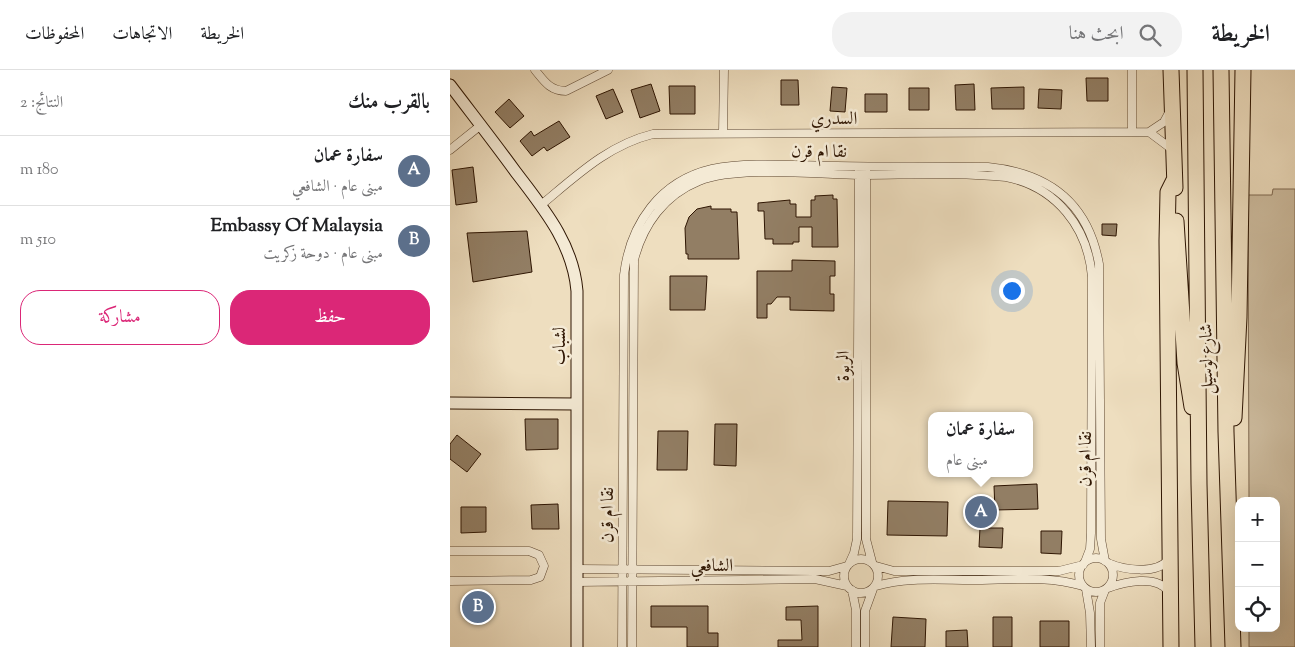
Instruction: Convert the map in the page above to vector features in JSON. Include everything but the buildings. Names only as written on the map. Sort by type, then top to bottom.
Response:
[{"type":"highway","points":[[1170,70],[1174,180],[1185,363],[1190,398],[1199,433]]},
{"type":"highway","name":"شارع لوسيل","points":[[1195,70],[1202,647]]},
{"type":"highway","name":"شارع لوسيل","points":[[1221,70],[1226,432],[1234,647]]},
{"type":"highway","points":[[1226,432],[1234,420],[1236,393],[1243,70]]},
{"type":"highway","points":[[1171,647],[1167,241],[1168,192],[1174,180]]},
{"type":"street","points":[[535,70],[545,84],[558,91],[566,91],[608,70]]},
{"type":"street","points":[[723,133],[724,70]]},
{"type":"street","points":[[1132,70],[1132,132]]},
{"type":"street","name":"لشباب","points":[[450,85],[541,205],[565,243],[576,280],[576,647]]},
{"type":"street","points":[[1172,109],[1164,122],[1149,132],[1168,144],[1174,151]]},
{"type":"street","points":[[450,150],[481,125]]},
{"type":"street","name":"السدري","points":[[541,205],[610,150],[624,143],[653,134],[1149,132]]},
{"type":"street","name":"نقا ام قرن","points":[[622,647],[624,275],[627,252],[642,217],[658,200],[677,184],[712,169],[752,166],[989,175],[1016,179],[1034,186],[1052,198],[1076,224],[1088,249],[1092,277],[1091,533],[1090,549],[1084,563]]},
{"type":"street","name":"نقا ام قرن","points":[[632,647],[632,276],[637,248],[646,226],[670,199],[690,185],[723,174],[988,166],[1014,170],[1043,180],[1058,191],[1084,221],[1094,243],[1099,264],[1100,539],[1106,562]]},
{"type":"street","name":"الربوة","points":[[862,171],[866,539],[874,564]]},
{"type":"street","name":"الربوة","points":[[848,565],[854,554],[857,538],[862,171]]},
{"type":"street","points":[[450,404],[576,404]]},
{"type":"street","points":[[450,551],[529,551],[540,555],[544,566],[540,577],[531,580],[450,581]]},
{"type":"street","points":[[856,647],[856,610],[850,588],[844,576],[848,565],[863,558],[894,571],[1059,572],[1095,558],[1120,568],[1154,569],[1163,566],[1171,557]]},
{"type":"street","points":[[1100,647],[1100,603],[1113,576],[1106,562]]},
{"type":"street","points":[[1084,563],[1079,573],[1090,613],[1091,647]]},
{"type":"street","points":[[865,647],[865,611],[879,576],[874,564]]},
{"type":"street","name":"الشافعي","points":[[577,569],[814,572],[829,571],[848,565]]},
{"type":"street","name":"الشافعي","points":[[577,582],[814,579],[850,588]]},
{"type":"street","points":[[850,588],[863,593],[874,587],[901,580],[1030,580],[1069,582],[1095,592],[1129,582],[1154,582],[1163,585],[1170,595]]},
{"type":"shaded area","points":[[1273,189],[1295,189],[1295,647],[1249,647],[1249,632],[1280,632],[1280,497],[1249,497],[1248,195],[1272,195]]},
{"type":"place","name":"سفارة عمان","points":[[981,512]]},
{"type":"place","name":"Embassy Of Malaysia","points":[[478,607]]}]
